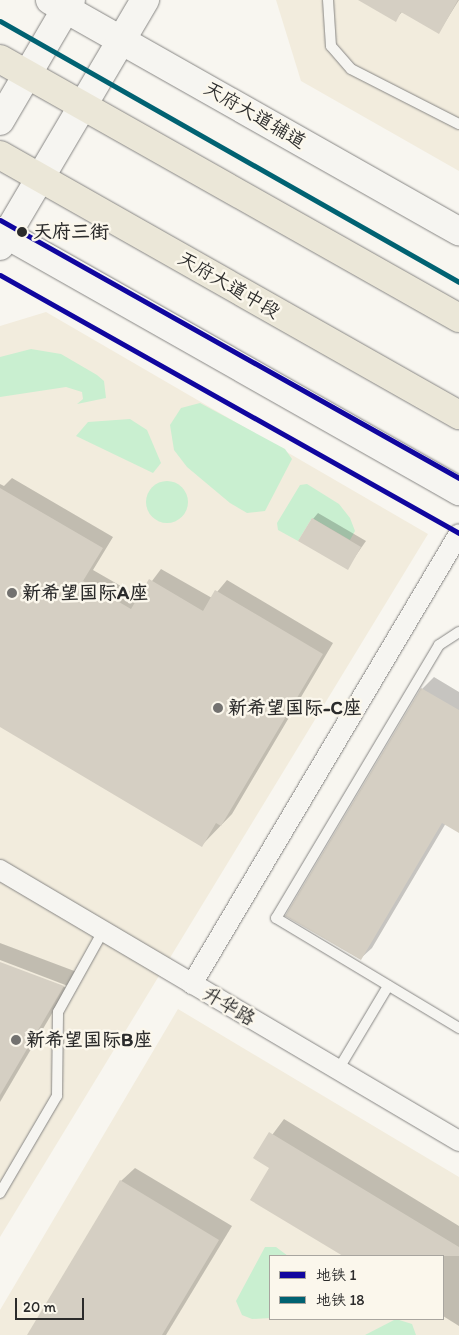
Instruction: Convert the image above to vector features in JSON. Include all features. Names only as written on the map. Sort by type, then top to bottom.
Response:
[{"type":"main road","points":[[0,59],[459,318]]},
{"type":"main road","name":"天府大道中段","points":[[0,155],[459,415]]},
{"type":"street","points":[[145,0],[42,179],[3,238],[459,491]]},
{"type":"street","points":[[0,121],[28,74],[62,3]]},
{"type":"street","name":"天府大道辅道","points":[[62,3],[122,40],[459,231]]},
{"type":"street","points":[[192,984],[459,534]]},
{"type":"street","name":"升华路","points":[[0,870],[459,1141]]},
{"type":"lane","points":[[328,0],[330,46],[351,69],[459,124]]},
{"type":"lane","points":[[459,632],[439,644],[276,918],[459,1028]]},
{"type":"lane","points":[[0,1193],[57,1096],[58,1012],[103,931]]},
{"type":"lane","points":[[338,1070],[388,986]]},
{"type":"shaded area","points":[[276,0],[459,0],[459,171],[301,81]]},
{"type":"shaded area","points":[[46,312],[428,534],[0,1237],[0,326]]},
{"type":"shaded area","points":[[178,1009],[459,1177],[459,1335],[0,1335],[0,1310]]},
{"type":"green space","points":[[31,349],[61,354],[97,375],[104,381],[106,398],[77,404],[83,399],[82,392],[66,387],[0,397],[0,357]]},
{"type":"green space","points":[[200,403],[285,449],[292,459],[265,511],[247,513],[230,503],[187,467],[174,450],[170,425],[181,408]]},
{"type":"green space","points":[[130,419],[147,430],[161,463],[153,473],[76,436],[88,422]]},
{"type":"green space","points":[[171,481],[179,484],[185,490],[188,502],[185,514],[179,520],[163,523],[155,520],[149,514],[146,498],[149,490],[155,484]]},
{"type":"green space","points":[[307,484],[339,504],[350,518],[355,531],[350,540],[312,518],[298,541],[278,530],[277,523],[300,485]]},
{"type":"green space","points":[[265,1247],[276,1247],[287,1255],[269,1255],[269,1318],[252,1319],[242,1315],[236,1301]]},
{"type":"green space","points":[[394,1320],[399,1320],[412,1324],[416,1335],[365,1335]]},
{"type":"building","points":[[358,0],[458,0],[439,34],[401,12],[396,22]]},
{"type":"building","points":[[0,488],[103,548],[83,581],[131,609],[149,579],[203,611],[215,590],[323,654],[221,826],[216,823],[202,847],[0,727]]},
{"type":"building","points":[[312,518],[361,547],[348,570],[298,541]]},
{"type":"building","points":[[421,688],[459,710],[459,833],[442,823],[361,960],[285,916]]},
{"type":"building","name":"新希望国际B座","points":[[0,962],[64,986],[0,1095]]},
{"type":"building","points":[[269,1132],[459,1247],[459,1256],[341,1255],[250,1200],[269,1168],[253,1158]]},
{"type":"building","points":[[120,1180],[219,1240],[162,1335],[27,1335]]},
{"type":"metro line","name":"18","points":[[0,21],[459,282]]},
{"type":"metro line","name":"1","points":[[0,220],[459,478]]},
{"type":"metro line","name":"1","points":[[0,275],[459,533]]},
{"type":"place","name":"天府三街","points":[[22,232]]},
{"type":"place","name":"新希望国际A座","points":[[12,593]]},
{"type":"place","name":"新希望国际-C座","points":[[218,708]]},
{"type":"place","name":"新希望国际B座","points":[[16,1040]]}]
